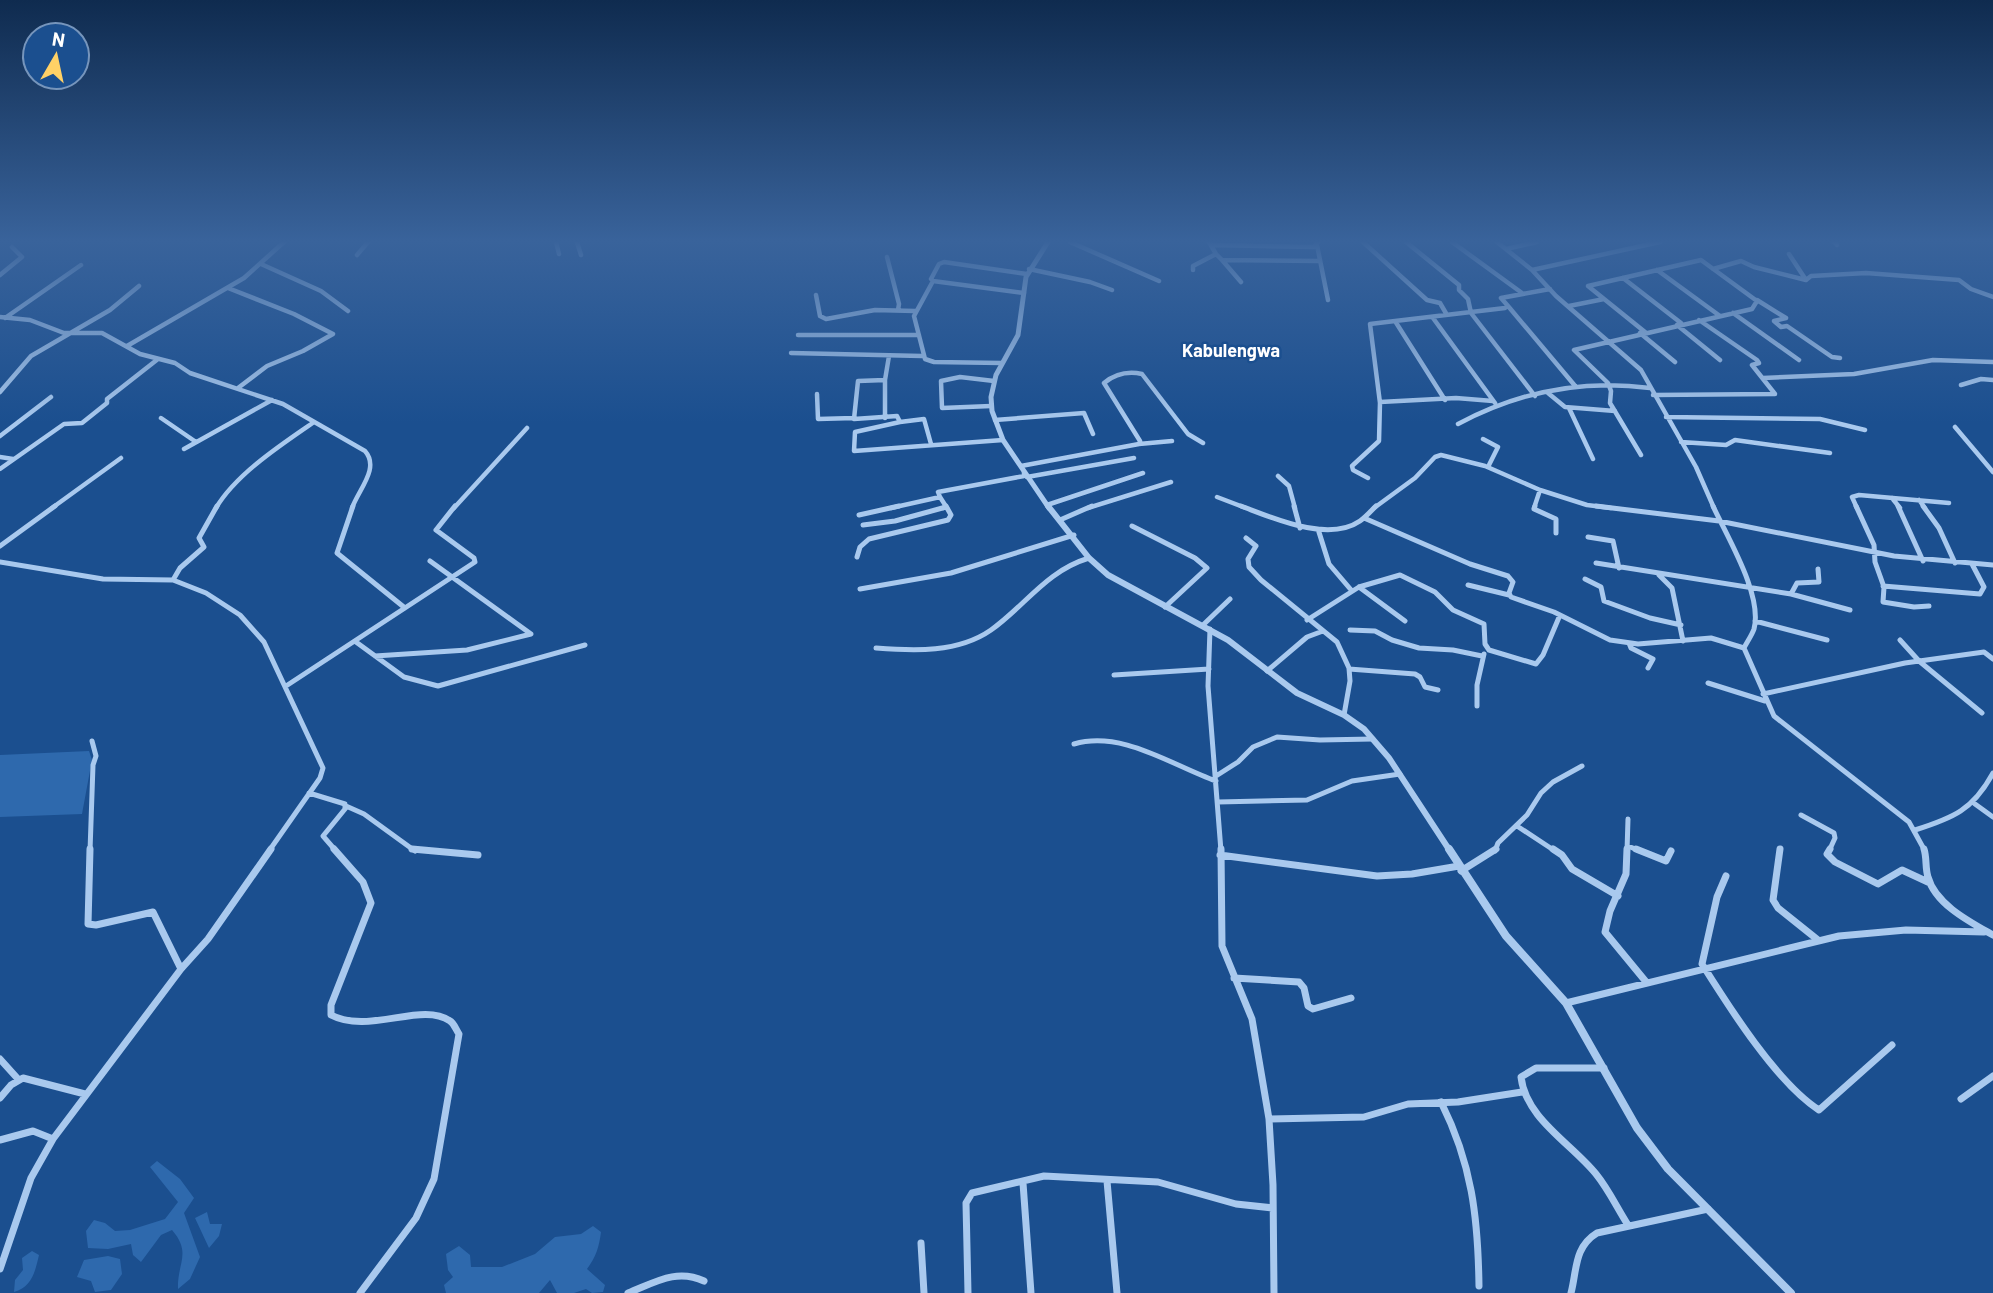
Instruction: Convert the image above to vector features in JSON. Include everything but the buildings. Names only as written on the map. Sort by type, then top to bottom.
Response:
[{"type":"street","points":[[3,317],[25,302]]},
{"type":"street","points":[[0,392],[12,382],[31,356],[120,302]]},
{"type":"street","points":[[127,346],[203,302]]},
{"type":"street","points":[[238,388],[267,366],[303,351],[332,334],[295,314],[265,302]]},
{"type":"street","points":[[333,302],[348,311]]},
{"type":"street","points":[[817,302],[820,316],[825,319],[876,310],[915,311]]},
{"type":"street","points":[[898,310],[900,302]]},
{"type":"street","points":[[920,302],[915,311],[914,321],[922,356]]},
{"type":"street","points":[[1023,302],[1018,335],[994,381],[991,406],[1003,440],[1047,505],[1090,558],[1108,575],[1228,640],[1297,693],[1344,715],[1364,729],[1400,774],[1506,936],[1566,1003],[1637,1128],[1668,1169],[1791,1293]]},
{"type":"street","points":[[1438,302],[1447,316]]},
{"type":"street","points":[[1469,302],[1471,313],[1535,396]]},
{"type":"street","points":[[1505,302],[1576,387]]},
{"type":"street","points":[[1565,302],[1639,368],[1681,442],[1751,589],[1755,621],[1744,648],[1764,697],[1780,722],[1899,813],[1915,830],[1924,847],[1930,883]]},
{"type":"street","points":[[1569,306],[1587,302]]},
{"type":"street","points":[[1608,302],[1675,362]]},
{"type":"street","points":[[1653,302],[1720,360]]},
{"type":"street","points":[[1701,302],[1720,316]]},
{"type":"street","points":[[1641,455],[1610,403],[1611,391],[1608,383],[1574,350],[1754,308],[1755,302]]},
{"type":"street","points":[[1761,302],[1786,318],[1774,321],[1781,327],[1787,326],[1832,357],[1840,358]]},
{"type":"street","points":[[1368,478],[1353,470],[1352,466],[1379,441],[1380,403],[1370,324],[1433,318],[1508,306]]},
{"type":"street","points":[[1733,313],[1799,359]]},
{"type":"street","points":[[3,317],[30,320],[72,333],[102,333],[141,354],[183,366],[190,373],[272,400],[365,451],[372,461],[372,466],[355,500],[337,553],[405,608]]},
{"type":"street","points":[[1433,318],[1496,403]]},
{"type":"street","points":[[1653,395],[1775,394],[1752,365],[1759,363],[1757,360],[1699,320]]},
{"type":"street","points":[[1395,321],[1445,400]]},
{"type":"street","points":[[1516,329],[1524,324]]},
{"type":"street","points":[[797,335],[919,335]]},
{"type":"street","points":[[791,353],[922,356],[934,362],[1002,363]]},
{"type":"street","points":[[885,418],[888,356]]},
{"type":"street","points":[[0,470],[64,424],[85,422],[107,403],[107,399],[159,359]]},
{"type":"street","points":[[1763,378],[1854,374],[1933,360],[1992,363]]},
{"type":"street","points":[[1139,444],[1136,433],[1109,395],[1105,380],[1141,373],[1188,434],[1203,443]]},
{"type":"street","points":[[991,406],[942,408],[941,381],[960,377],[994,381]]},
{"type":"street","points":[[1961,385],[1981,379],[1993,380]]},
{"type":"street","points":[[854,418],[858,381],[885,380]]},
{"type":"street","points":[[1380,403],[1445,400],[1496,403],[1608,383],[1650,388]]},
{"type":"street","points":[[1548,393],[1569,408],[1593,460]]},
{"type":"street","points":[[817,394],[818,419],[860,420],[897,416],[900,422]]},
{"type":"street","points":[[0,436],[51,397]]},
{"type":"street","points":[[184,449],[272,400]]},
{"type":"street","points":[[1458,424],[1496,403]]},
{"type":"street","points":[[1569,408],[1615,411]]},
{"type":"street","points":[[995,420],[1084,413],[1093,434]]},
{"type":"street","points":[[1666,417],[1820,419],[1865,430]]},
{"type":"street","points":[[161,418],[195,442]]},
{"type":"street","points":[[931,444],[924,419],[855,432],[854,451],[1003,440]]},
{"type":"street","points":[[173,580],[180,569],[204,547],[200,536],[223,495],[277,448],[314,422]]},
{"type":"street","points":[[1955,427],[1993,471]]},
{"type":"street","points":[[286,686],[474,564],[475,560],[436,530],[474,483],[527,428]]},
{"type":"street","points":[[1483,439],[1498,447],[1488,467]]},
{"type":"street","points":[[1681,442],[1723,445],[1735,440],[1830,453]]},
{"type":"street","points":[[1024,472],[1139,444],[1172,441]]},
{"type":"street","points":[[1217,497],[1300,528],[1344,528],[1364,518],[1415,478],[1437,456],[1488,467],[1540,490],[1587,505],[1719,521],[1923,561],[1993,565]]},
{"type":"street","points":[[0,457],[13,459]]},
{"type":"street","points":[[0,546],[121,458]]},
{"type":"street","points":[[1024,472],[1134,458]]},
{"type":"street","points":[[857,557],[860,547],[869,539],[948,520],[951,516],[939,490],[962,489],[1024,476],[1024,472]]},
{"type":"street","points":[[1047,505],[1143,473]]},
{"type":"street","points":[[1278,476],[1288,483],[1300,528]]},
{"type":"street","points":[[1060,520],[1104,501],[1171,482]]},
{"type":"street","points":[[1540,490],[1534,509],[1556,519],[1559,525],[1556,533]]},
{"type":"street","points":[[1930,606],[1884,604],[1874,545],[1852,497],[1859,495],[1949,503]]},
{"type":"street","points":[[859,515],[940,497]]},
{"type":"street","points":[[1892,498],[1902,511],[1923,561]]},
{"type":"street","points":[[1919,500],[1939,528],[1955,563]]},
{"type":"street","points":[[863,525],[895,521],[946,507]]},
{"type":"street","points":[[1364,518],[1470,564],[1508,576],[1513,582],[1509,595]]},
{"type":"street","points":[[1132,526],[1185,552],[1206,566],[1206,571],[1177,593],[1165,607]]},
{"type":"street","points":[[1318,529],[1322,552],[1342,584],[1352,591]]},
{"type":"street","points":[[860,589],[951,573],[1074,535]]},
{"type":"street","points":[[1588,537],[1613,541],[1619,568]]},
{"type":"street","points":[[1246,538],[1256,546],[1248,559],[1252,570],[1307,620],[1337,642],[1349,669],[1350,681],[1344,715]]},
{"type":"street","points":[[876,648],[928,650],[984,634],[1058,571],[1090,558]]},
{"type":"street","points":[[375,656],[467,650],[530,635],[530,632],[430,561]]},
{"type":"street","points":[[0,562],[103,579],[173,580],[199,588],[245,619],[264,642],[323,764],[322,773],[219,924],[181,969],[53,1139],[31,1178],[0,1269]]},
{"type":"street","points":[[1595,563],[1791,594],[1850,610]]},
{"type":"street","points":[[1883,586],[1980,594],[1983,587],[1972,564]]},
{"type":"street","points":[[1791,594],[1797,583],[1819,582],[1818,569]]},
{"type":"street","points":[[1307,620],[1359,587],[1394,574],[1410,578],[1435,592],[1453,610],[1484,624],[1487,648],[1482,656],[1477,706]]},
{"type":"street","points":[[1659,575],[1672,588],[1683,641]]},
{"type":"street","points":[[1585,579],[1601,587],[1604,601],[1650,618],[1681,625]]},
{"type":"street","points":[[1468,585],[1509,595],[1560,615],[1600,636],[1629,643],[1715,639],[1744,648]]},
{"type":"street","points":[[1359,587],[1405,621]]},
{"type":"street","points":[[1230,599],[1206,627],[1218,802],[1222,946],[1252,1019],[1269,1119],[1274,1293]]},
{"type":"street","points":[[1487,648],[1531,664],[1539,662],[1560,615]]},
{"type":"street","points":[[1755,621],[1827,640]]},
{"type":"street","points":[[1350,630],[1375,631],[1392,640],[1419,648],[1449,649],[1482,656]]},
{"type":"street","points":[[1267,671],[1307,637],[1323,631]]},
{"type":"street","points":[[1900,640],[1919,661],[1982,713]]},
{"type":"street","points":[[356,642],[402,676],[424,685],[438,686],[585,645]]},
{"type":"street","points":[[1629,643],[1631,648],[1653,659],[1648,668]]},
{"type":"street","points":[[1708,683],[1731,692],[1764,697],[1919,661],[1984,652],[1993,659]]},
{"type":"street","points":[[1114,675],[1209,669]]},
{"type":"street","points":[[1349,669],[1415,674],[1420,677],[1425,687],[1438,691]]},
{"type":"street","points":[[1216,779],[1253,747],[1277,737],[1320,740],[1373,739]]},
{"type":"street","points":[[1074,744],[1090,739],[1128,746],[1190,773],[1216,779]]},
{"type":"street","points":[[92,741],[96,756],[93,765],[88,924],[96,925],[153,912],[181,969]]},
{"type":"street","points":[[1220,855],[1270,860],[1367,876],[1460,869],[1495,852],[1498,843],[1517,826],[1552,782],[1582,766]]},
{"type":"street","points":[[1915,830],[1955,816],[1975,804],[1993,773]]},
{"type":"street","points":[[1218,802],[1307,800],[1352,781],[1400,774]]},
{"type":"street","points":[[309,793],[343,803],[359,811],[415,851],[478,855]]},
{"type":"street","points":[[1975,804],[1993,817]]},
{"type":"street","points":[[346,806],[323,836],[363,882],[371,906],[331,1005],[331,1015],[338,1020],[362,1022],[438,1015],[452,1019],[459,1034],[434,1179],[428,1198],[404,1237],[360,1293]]},
{"type":"street","points":[[1801,815],[1834,833],[1835,838],[1826,854],[1846,868],[1878,884],[1902,870],[1930,883],[1946,902],[1990,934]]},
{"type":"street","points":[[1628,819],[1625,832],[1628,846],[1626,874],[1607,919],[1605,934],[1647,983]]},
{"type":"street","points":[[1517,826],[1562,855],[1572,869],[1618,896]]},
{"type":"street","points":[[1628,846],[1666,861],[1671,851]]},
{"type":"street","points":[[1780,849],[1773,900],[1778,908],[1818,940]]},
{"type":"street","points":[[1726,876],[1717,897],[1712,929],[1702,962],[1771,1060],[1814,1108],[1819,1110],[1868,1063],[1892,1045]]},
{"type":"street","points":[[1566,1003],[1839,936],[1906,930],[1990,934]]},
{"type":"street","points":[[1234,978],[1299,982],[1304,988],[1308,1006],[1313,1009],[1351,998]]},
{"type":"street","points":[[0,1059],[18,1079]]},
{"type":"street","points":[[1604,1068],[1536,1068],[1521,1077],[1522,1092],[1543,1119],[1596,1173],[1628,1225]]},
{"type":"street","points":[[1962,1099],[1993,1076]]},
{"type":"street","points":[[0,1098],[18,1079],[28,1078],[85,1094]]},
{"type":"street","points":[[1269,1119],[1355,1118],[1408,1104],[1522,1092]]},
{"type":"street","points":[[1440,1102],[1455,1128],[1476,1201],[1479,1286]]},
{"type":"street","points":[[0,1140],[33,1131],[53,1139]]},
{"type":"street","points":[[968,1293],[967,1199],[972,1194],[1044,1176],[1158,1182],[1236,1204],[1273,1208]]},
{"type":"street","points":[[1107,1181],[1117,1293]]},
{"type":"street","points":[[1023,1183],[1031,1293]]},
{"type":"street","points":[[1570,1293],[1580,1247],[1597,1234],[1708,1209]]},
{"type":"street","points":[[921,1243],[924,1293]]},
{"type":"street","points":[[628,1293],[677,1273],[691,1273],[704,1281]]},
{"type":"shaded area","points":[[89,751],[92,760],[82,814],[0,817],[0,755]]},
{"type":"shaded area","points":[[157,1161],[180,1179],[194,1198],[184,1213],[200,1257],[190,1279],[178,1289],[182,1252],[178,1238],[172,1230],[161,1235],[141,1262],[133,1255],[131,1244],[108,1249],[88,1248],[86,1231],[94,1220],[105,1223],[115,1231],[130,1230],[165,1219],[178,1202],[150,1167]]},
{"type":"shaded area","points":[[207,1212],[210,1224],[222,1224],[219,1236],[209,1248],[195,1218]]},
{"type":"shaded area","points":[[593,1226],[601,1232],[597,1252],[587,1269],[605,1285],[603,1292],[592,1293],[586,1289],[574,1293],[557,1293],[550,1280],[539,1293],[446,1293],[444,1285],[453,1277],[448,1270],[446,1254],[459,1246],[470,1255],[471,1267],[502,1267],[535,1254],[555,1237],[581,1234]]},
{"type":"shaded area","points":[[32,1251],[39,1255],[34,1273],[29,1283],[14,1292],[15,1280],[23,1270],[22,1258]]},
{"type":"shaded area","points":[[108,1256],[120,1259],[122,1274],[111,1290],[95,1292],[91,1281],[77,1277],[84,1260]]},
{"type":"district","name":"Kabulengwa","points":[[1231,351]]}]
